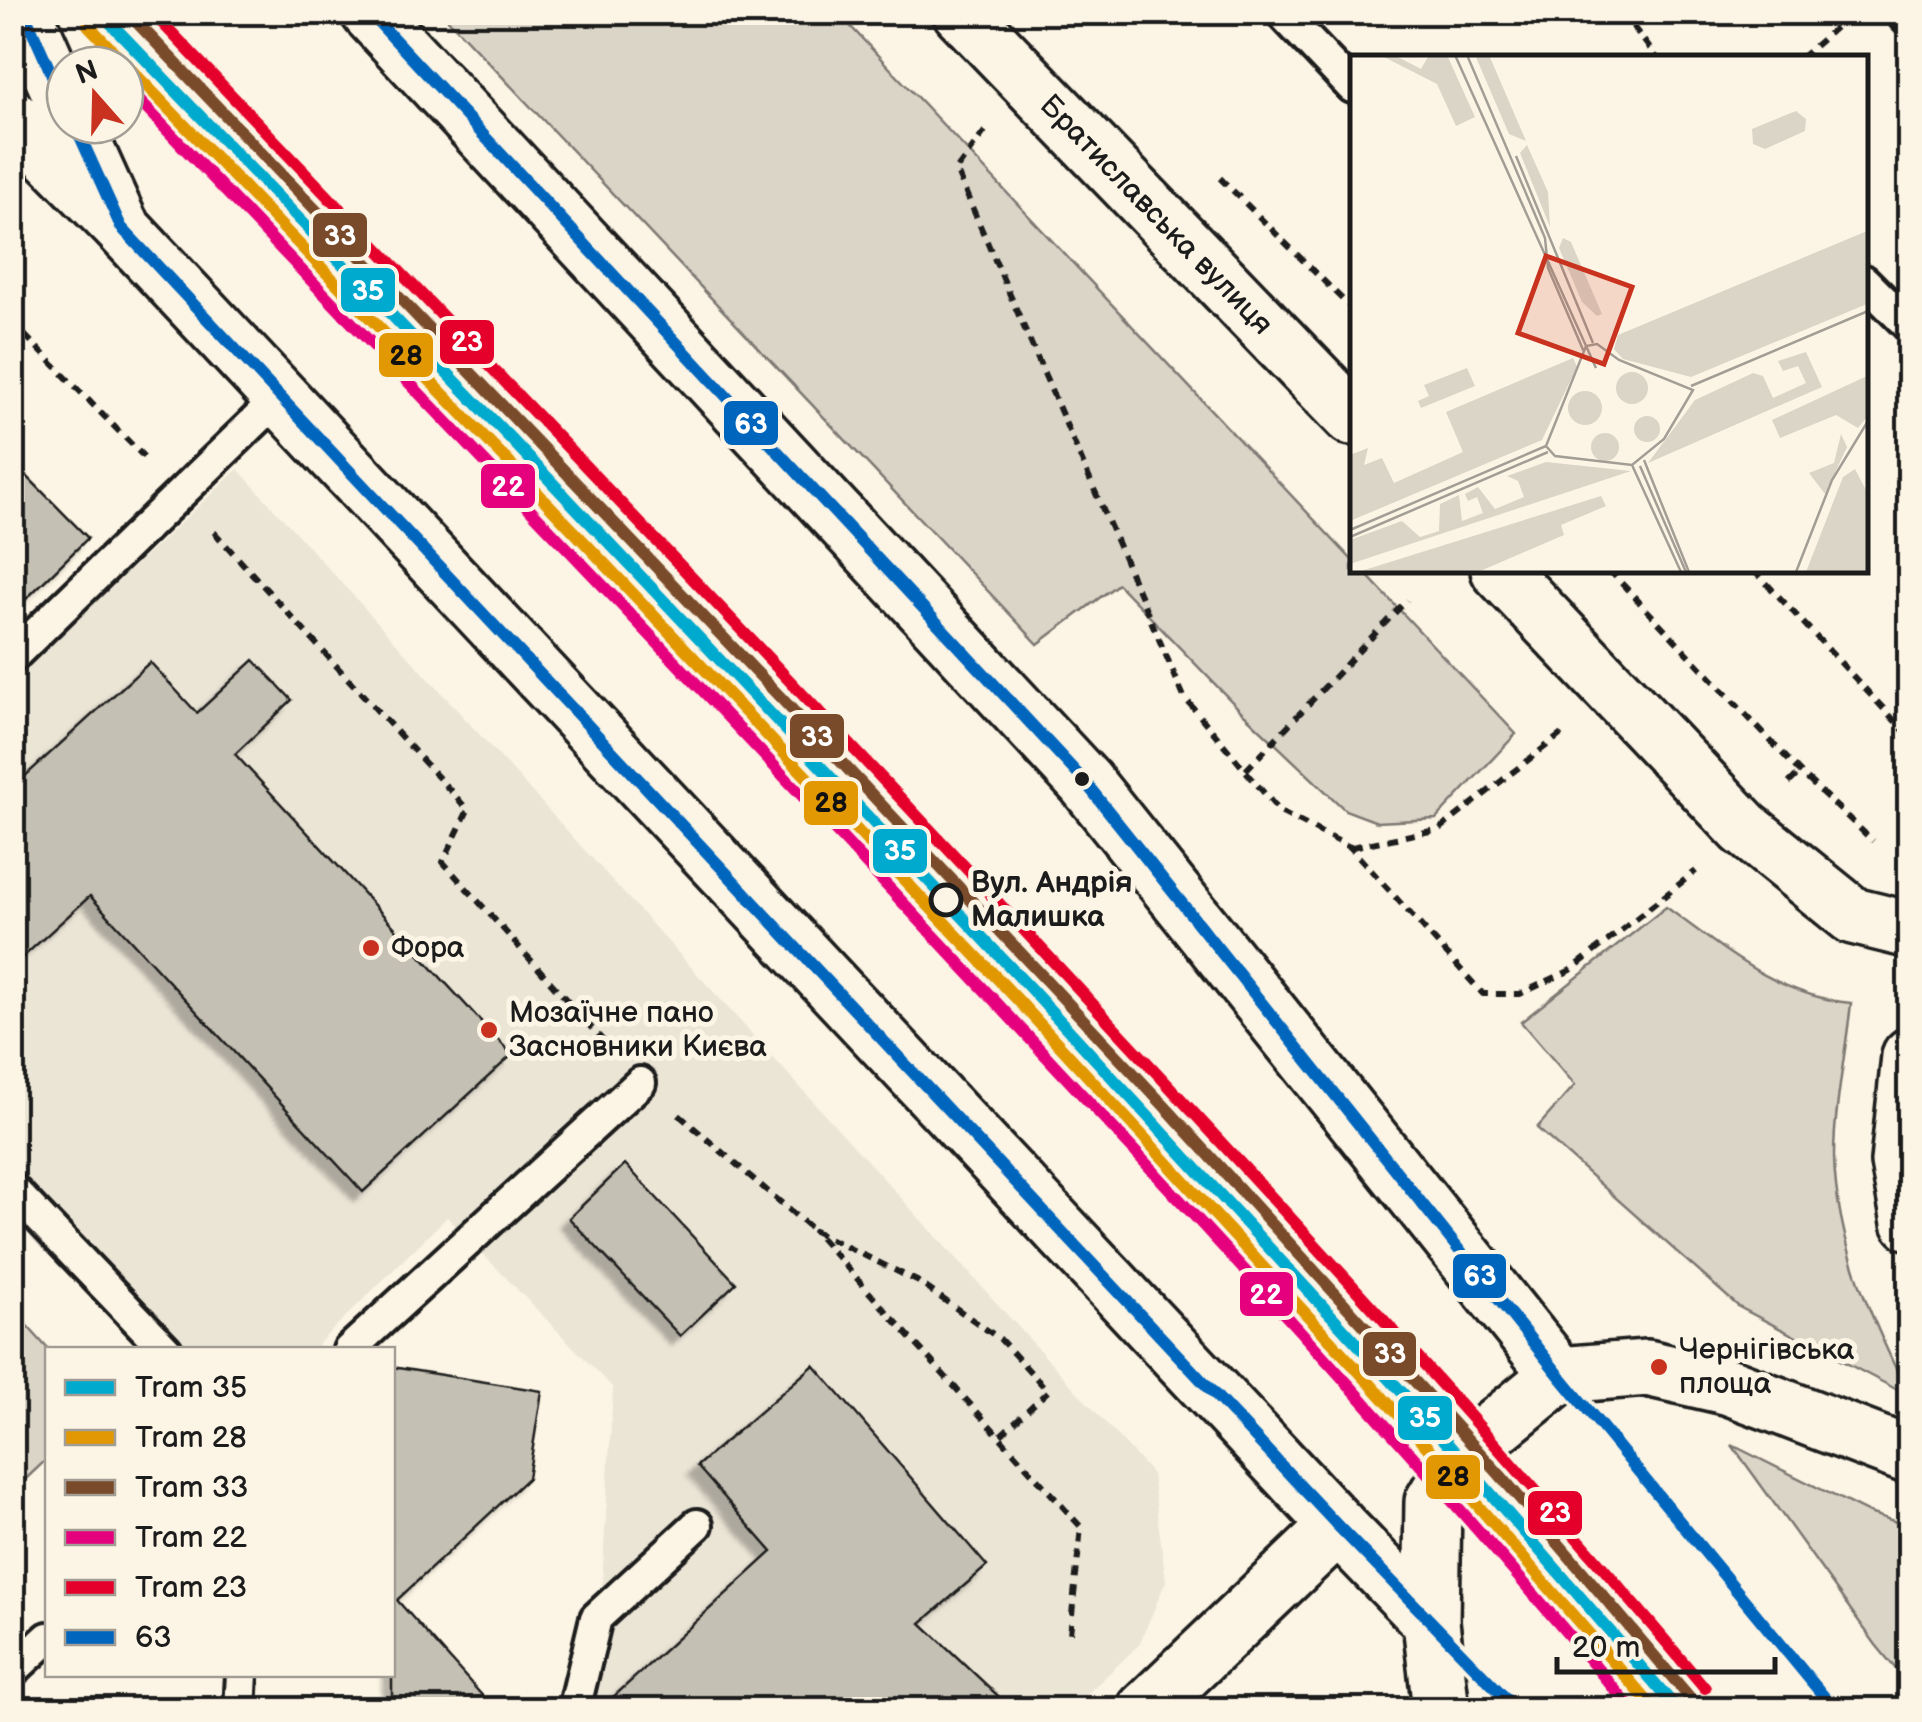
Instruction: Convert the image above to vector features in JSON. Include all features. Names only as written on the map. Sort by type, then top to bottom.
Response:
[{"type":"main road","points":[[24,12],[45,59]]},
{"type":"main road","points":[[369,12],[1084,782],[1559,1375]]},
{"type":"main road","name":"Братиславська вулиця","points":[[961,12],[1350,415]]},
{"type":"main road","points":[[12,117],[121,227],[1432,1622]]},
{"type":"main road","points":[[83,145],[121,227]]},
{"type":"main road","points":[[1501,572],[1756,839],[1853,916],[1910,930]]},
{"type":"main road","points":[[1910,1056],[1898,1162],[1910,1222]]},
{"type":"main road","points":[[1440,1710],[1432,1622],[1433,1502],[1460,1456],[1559,1375],[1648,1368],[1730,1387],[1910,1456]]},
{"type":"main road","points":[[1145,1710],[1338,1526]]},
{"type":"lane","points":[[1281,12],[1350,85]]},
{"type":"lane","points":[[1867,285],[1910,327]]},
{"type":"lane","points":[[12,656],[280,397]]},
{"type":"lane","points":[[352,1347],[640,1082]]},
{"type":"lane","points":[[19,1209],[163,1347]]},
{"type":"lane","points":[[574,1710],[596,1618],[697,1525]]},
{"type":"lane","points":[[12,1672],[45,1641]]},
{"type":"lane","points":[[240,1710],[242,1677]]},
{"type":"path","points":[[1622,12],[1655,55]]},
{"type":"path","points":[[1805,55],[1853,12]]},
{"type":"path","points":[[1878,12],[1910,45]]},
{"type":"path","points":[[1024,79],[956,170],[1184,697],[1280,812],[1350,847],[1483,994],[1520,994],[1571,970],[1679,887]]},
{"type":"path","points":[[12,322],[179,493],[468,810],[444,862],[640,1082],[814,1232],[1081,1526],[1070,1634]]},
{"type":"path","points":[[1611,572],[1800,772],[1884,851]]},
{"type":"path","points":[[1756,572],[1910,737]]},
{"type":"path","points":[[1246,770],[1407,600]]},
{"type":"path","points":[[1350,847],[1440,829],[1547,746]]},
{"type":"path","points":[[1014,1010],[1115,1123]]},
{"type":"path","points":[[814,1232],[916,1281],[1000,1338],[1048,1391],[1001,1436]]},
{"type":"shaded area","points":[[442,13],[838,13],[1350,558],[1350,572],[1364,572],[1516,734],[1436,819],[1377,822],[1345,810],[1244,714],[1118,584],[1038,644]]},
{"type":"shaded area","points":[[238,469],[1152,1474],[1166,1581],[1139,1645],[1071,1709],[595,1709],[613,1388],[447,1217],[315,1347],[185,1347],[13,1165],[13,680]]},
{"type":"shaded area","points":[[1666,907],[1775,981],[1824,999],[1851,1003],[1836,1119],[1836,1188],[1858,1280],[1909,1396],[1739,1307],[1537,1128],[1575,1085],[1521,1022]]},
{"type":"shaded area","points":[[13,1310],[46,1347],[45,1461],[13,1491]]},
{"type":"shaded area","points":[[1732,1445],[1869,1513],[1909,1526],[1909,1685],[1876,1645]]},
{"type":"building","points":[[12,461],[88,538],[12,613]]},
{"type":"building","points":[[254,660],[292,700],[235,754],[512,1055],[363,1192],[90,896],[12,967],[12,788],[150,662],[197,713]]},
{"type":"building","points":[[625,1164],[736,1283],[680,1336],[569,1218]]},
{"type":"building","points":[[814,1365],[987,1566],[921,1623],[1013,1710],[599,1710],[772,1552],[697,1466]]},
{"type":"building","points":[[395,1367],[542,1391],[528,1478],[397,1600],[495,1710],[392,1710]]},
{"type":"tram line","name":"35","points":[[100,12],[1028,986],[1421,1413],[1678,1710]]},
{"type":"tram line","name":"33","points":[[127,12],[1170,1112],[1500,1475],[1691,1699]]},
{"type":"tram line","name":"23","points":[[152,12],[747,635],[1177,1095],[1483,1430],[1705,1688]]},
{"type":"tram line","name":"28","points":[[88,25],[1016,998],[1408,1425],[1655,1710]]},
{"type":"tram line","name":"22","points":[[145,107],[1133,1149],[1422,1466],[1632,1710]]},
{"type":"transit line","name":"63","points":[[24,12],[45,59]]},
{"type":"transit line","name":"63","points":[[369,12],[1085,782],[1559,1375],[1835,1710]]},
{"type":"transit line","name":"63","points":[[84,145],[121,227],[1338,1526],[1517,1710]]},
{"type":"place","name":"Вул. Андрія Малишка","points":[[946,900]]},
{"type":"place","name":"Фора","points":[[371,948]]},
{"type":"place","name":"Мозаїчне пано Засновники Києва","points":[[489,1030]]},
{"type":"place","name":"Чернігівська площа","points":[[1659,1367]]}]
